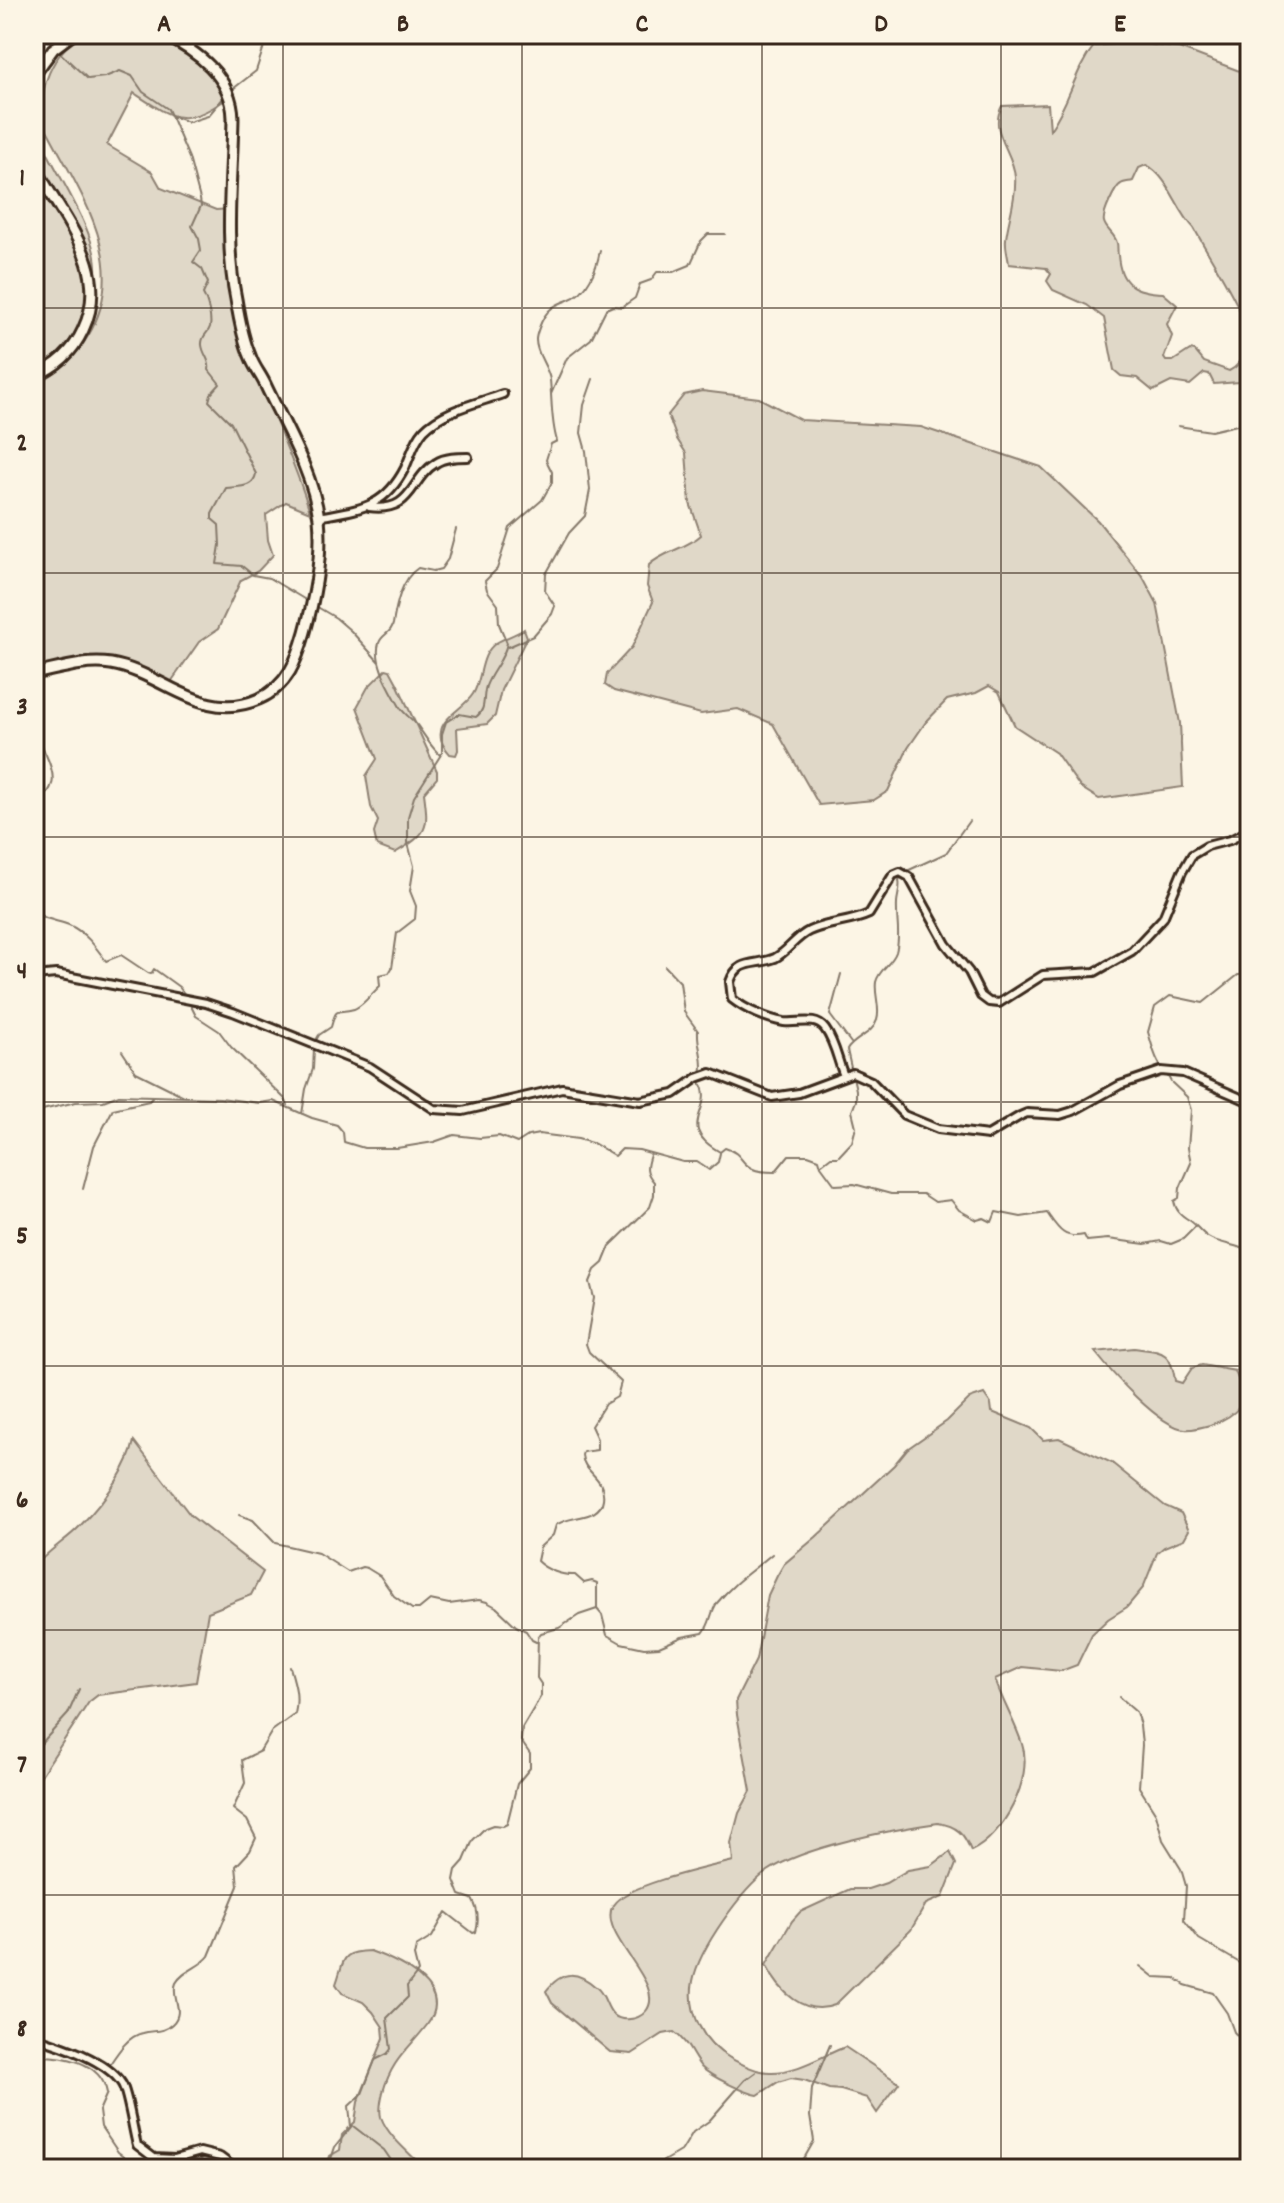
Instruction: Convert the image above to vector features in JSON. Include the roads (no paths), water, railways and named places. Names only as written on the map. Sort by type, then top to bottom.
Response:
[{"type":"highway","points":[[34,75],[53,49],[73,34]]},
{"type":"highway","points":[[34,674],[79,665],[107,664],[149,675],[207,704],[231,705],[259,699],[285,680],[301,648],[319,562],[318,517],[306,471],[251,358],[236,299],[230,260],[231,96],[211,67],[162,34]]},
{"type":"highway","points":[[34,164],[87,256],[93,288],[87,322],[75,344],[48,371],[34,376]]},
{"type":"street","points":[[369,507],[393,487],[417,440],[432,423],[503,394]]},
{"type":"street","points":[[318,517],[369,507],[385,508],[402,501],[436,463],[468,457]]},
{"type":"street","points":[[844,1076],[828,1034],[821,1025],[813,1021],[795,1023],[775,1020],[732,999],[729,988],[735,971],[751,962],[777,957],[806,932],[869,914],[893,875],[900,872],[909,877],[946,944],[969,972],[981,996],[989,1002],[999,1003],[1043,975],[1057,972],[1088,974],[1132,951],[1163,918],[1192,855],[1250,830]]},
{"type":"street","points":[[34,976],[56,974],[206,1003],[370,1067],[434,1109],[463,1111],[562,1088],[640,1101],[674,1094],[697,1078],[711,1073],[772,1097],[799,1093],[853,1073],[871,1081],[904,1115],[938,1129],[988,1135],[1027,1113],[1060,1115],[1073,1111],[1120,1085],[1161,1071],[1183,1073],[1250,1102]]},
{"type":"street","points":[[34,2037],[60,2045],[103,2066],[123,2085],[137,2145],[154,2158],[175,2159],[200,2152],[220,2157],[236,2169]]},
{"type":"street","points":[[320,2168],[336,2169]]},
{"type":"waterway","points":[[43,34],[53,45]]},
{"type":"waterway","points":[[229,92],[256,71],[268,34]]},
{"type":"waterway","points":[[57,50],[88,79],[120,71],[132,76],[143,92],[168,109],[189,158],[201,206],[192,226],[201,250],[193,262],[202,269],[208,283],[203,294],[210,323],[202,345],[209,370],[220,384],[209,401],[231,423],[256,474],[248,484],[226,488],[212,514],[212,519],[219,525],[217,564],[242,566],[253,575],[269,578],[309,602]]},
{"type":"waterway","points":[[171,116],[189,122],[208,116],[225,96]]},
{"type":"waterway","points":[[551,394],[567,358],[591,339],[606,309],[622,307],[635,298],[640,284],[651,280],[657,272],[673,272],[690,265],[701,241],[708,234],[725,234]]},
{"type":"waterway","points":[[315,1042],[331,1027],[336,1013],[357,1008],[380,986],[379,975],[389,973],[392,968],[397,933],[415,919],[416,906],[410,891],[414,866],[408,843],[408,817],[414,797],[442,753],[442,734],[446,722],[459,714],[476,717],[482,710],[486,686],[507,643],[499,624],[498,605],[487,590],[485,581],[497,569],[510,528],[542,500],[552,482],[552,472],[546,460],[551,444],[557,441],[550,380],[538,351],[537,335],[549,310],[575,297],[586,286],[600,250]]},
{"type":"waterway","points":[[508,647],[533,636],[552,614],[555,606],[545,591],[546,574],[569,533],[585,516],[590,490],[581,433],[584,405],[593,379]]},
{"type":"waterway","points":[[1178,426],[1211,431],[1250,422]]},
{"type":"waterway","points":[[440,755],[400,707],[384,676],[378,651],[380,640],[392,627],[400,593],[407,579],[418,568],[441,569],[448,559],[456,529]]},
{"type":"waterway","points":[[314,605],[351,631],[379,662]]},
{"type":"waterway","points":[[34,731],[50,763],[53,777],[47,794],[34,805]]},
{"type":"waterway","points":[[907,871],[946,853],[969,821]]},
{"type":"waterway","points":[[822,1164],[831,1157],[838,1157],[852,1142],[856,1127],[852,1111],[856,1090],[847,1050],[872,1029],[877,1020],[876,982],[896,952],[897,901],[902,876]]},
{"type":"waterway","points":[[34,910],[80,932],[106,961],[121,955],[148,973],[151,974],[154,969],[186,996]]},
{"type":"waterway","points":[[665,966],[680,982],[684,1012],[698,1031],[701,1074]]},
{"type":"waterway","points":[[841,974],[830,1015],[851,1043]]},
{"type":"waterway","points":[[1162,1068],[1148,1032],[1155,1007],[1170,996],[1203,1003],[1238,975],[1250,975]]},
{"type":"waterway","points":[[189,1002],[196,1016],[219,1031],[288,1105]]},
{"type":"waterway","points":[[302,1114],[313,1069],[314,1049]]},
{"type":"waterway","points":[[122,1051],[136,1072],[184,1096]]},
{"type":"waterway","points":[[1166,1073],[1187,1097],[1191,1110],[1188,1148],[1191,1163],[1179,1198],[1174,1201],[1176,1207],[1208,1237],[1250,1252]]},
{"type":"waterway","points":[[699,1081],[704,1100],[697,1125],[699,1133],[720,1152],[725,1148],[731,1150],[755,1170],[775,1172],[789,1155],[808,1155],[819,1159],[835,1185],[854,1184],[891,1194],[923,1194],[935,1202],[951,1200],[959,1210],[977,1220],[984,1218],[992,1222],[996,1212],[1021,1217],[1047,1213],[1061,1231],[1071,1236],[1084,1235],[1087,1241],[1108,1239],[1171,1244],[1183,1239],[1195,1227]]},
{"type":"waterway","points":[[34,1112],[76,1102],[103,1101],[119,1095],[220,1098],[259,1103],[273,1101],[337,1125],[343,1132],[344,1142],[364,1148],[397,1148],[454,1135],[480,1138],[499,1136],[517,1143],[539,1134],[578,1139],[595,1144],[615,1156],[622,1149],[639,1150],[683,1162],[697,1162],[709,1170],[718,1162],[720,1153]]},
{"type":"waterway","points":[[83,1189],[94,1146],[113,1109],[149,1101],[153,1097]]},
{"type":"waterway","points":[[650,1155],[647,1169],[654,1182],[650,1207],[610,1246],[590,1282],[594,1298],[586,1344],[589,1352],[621,1382],[617,1397],[605,1404],[591,1426],[597,1439],[597,1450],[583,1452],[582,1455],[586,1466],[601,1485],[603,1499],[601,1506],[591,1514],[556,1525],[553,1535],[540,1547],[537,1561],[555,1572],[575,1575],[584,1583],[597,1583],[597,1609],[602,1615],[607,1635],[621,1643],[644,1648],[659,1647],[682,1637],[703,1633],[724,1595],[772,1554]]},
{"type":"waterway","points":[[239,1515],[253,1520],[275,1543],[318,1553],[348,1572],[367,1568],[380,1576],[394,1596],[412,1609],[419,1609],[430,1600],[449,1604],[479,1600],[487,1602],[536,1642]]},
{"type":"waterway","points":[[1243,1588],[1250,1622]]},
{"type":"waterway","points":[[329,2165],[335,2147],[351,2127],[349,2106],[362,2094],[375,2060],[391,2049],[387,2018],[408,1997],[407,1986],[418,1972],[414,1956],[416,1947],[432,1937],[446,1912],[473,1933],[476,1932],[476,1907],[472,1899],[460,1895],[454,1880],[456,1870],[464,1861],[473,1840],[485,1828],[507,1824],[517,1784],[530,1768],[530,1754],[521,1741],[522,1728],[541,1696],[541,1684],[537,1678],[538,1637],[597,1609]]},
{"type":"waterway","points":[[108,2067],[132,2038],[172,2024],[178,2014],[176,1983],[209,1956],[238,1886],[236,1866],[250,1851],[256,1838],[247,1820],[233,1809],[245,1783],[242,1760],[260,1751],[272,1731],[295,1714],[295,1685],[290,1667]]},
{"type":"waterway","points":[[34,1757],[39,1746],[68,1714],[79,1689]]},
{"type":"waterway","points":[[1119,1697],[1136,1712],[1140,1725],[1139,1787],[1156,1814],[1163,1840],[1181,1869],[1186,1886],[1184,1920],[1199,1939],[1250,1969]]},
{"type":"waterway","points":[[1140,1966],[1154,1977],[1175,1978],[1185,1985],[1213,1993],[1227,2013],[1234,2032],[1250,2049]]},
{"type":"waterway","points":[[798,2169],[814,2141],[810,2116],[812,2088],[830,2045]]},
{"type":"waterway","points":[[34,2056],[79,2062],[97,2074],[107,2093],[99,2111],[101,2127],[118,2152],[141,2169]]},
{"type":"waterway","points":[[639,2169],[660,2163],[682,2150],[693,2132],[709,2121],[745,2080],[756,2072]]},
{"type":"waterway","points":[[353,2126],[384,2150],[397,2169]]},
{"type":"waterway","points":[[185,2169],[189,2162],[199,2159],[219,2169]]}]
